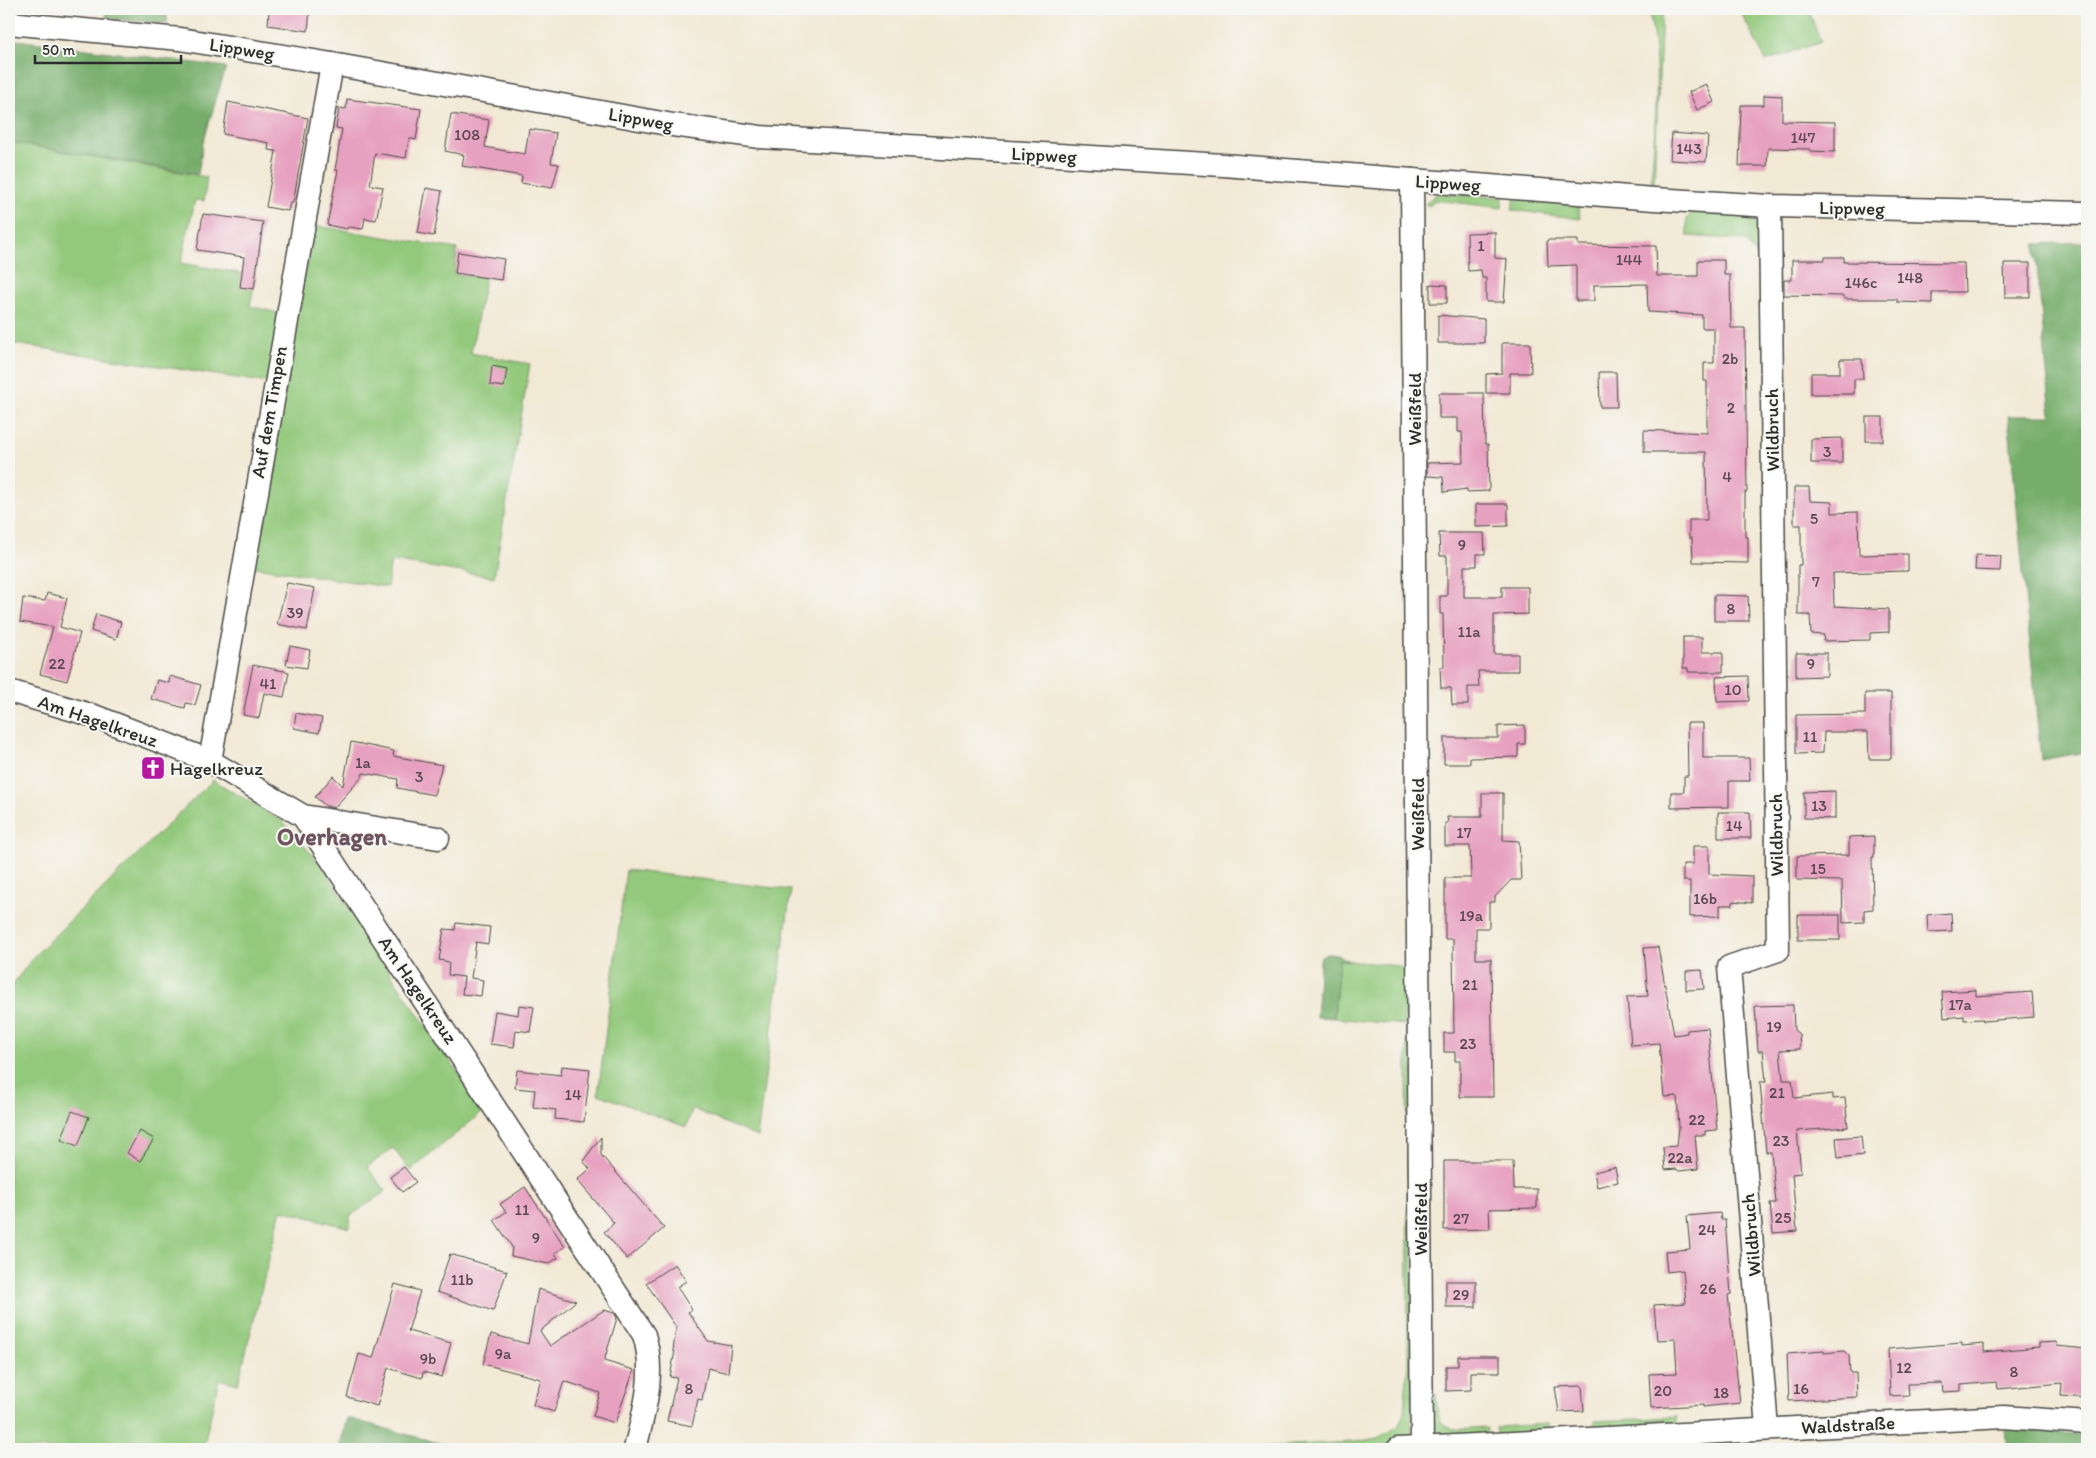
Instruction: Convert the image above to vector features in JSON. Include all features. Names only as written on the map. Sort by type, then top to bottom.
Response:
[{"type":"street","name":"Lippweg","points":[[9,22],[180,39],[673,124],[760,137],[1223,164],[1770,206],[2087,213]]},
{"type":"street","name":"Auf dem Timpen","points":[[210,761],[332,64]]},
{"type":"street","name":"Weißfeld","points":[[1412,180],[1422,1448]]},
{"type":"street","name":"Wildbruch","points":[[1767,1428],[1729,967],[1778,950],[1770,206]]},
{"type":"street","name":"Am Hagelkreuz","points":[[9,691],[94,716],[210,761],[303,816],[644,1335],[650,1352],[650,1373],[635,1449]]},
{"type":"street","points":[[303,816],[438,838]]},
{"type":"street","name":"Waldstraße","points":[[1398,1449],[1468,1448],[1767,1428],[2004,1417],[2087,1423]]},
{"type":"green space","points":[[107,9],[167,9],[167,24],[106,18]]},
{"type":"green space","points":[[1648,9],[1660,9],[1662,12],[1654,186],[1651,186],[1656,74],[1653,31]]},
{"type":"green space","points":[[1739,9],[1808,9],[1821,42],[1766,61]]},
{"type":"green space","points":[[9,39],[226,67],[203,143],[198,174],[9,142]]},
{"type":"green space","points":[[9,142],[207,177],[204,201],[195,200],[181,263],[256,276],[250,306],[282,314],[269,383],[9,343]]},
{"type":"green space","points":[[1437,193],[1503,197],[1502,208],[1435,200],[1430,206],[1425,204]]},
{"type":"green space","points":[[1514,199],[1575,205],[1578,207],[1580,219],[1512,210]]},
{"type":"green space","points":[[1692,213],[1728,213],[1745,217],[1752,221],[1758,227],[1757,256],[1745,240],[1687,236],[1687,218]]},
{"type":"green space","points":[[312,225],[457,249],[454,274],[485,278],[471,353],[530,364],[494,577],[391,561],[387,587],[248,566]]},
{"type":"green space","points":[[2087,242],[2087,759],[2086,752],[2041,760],[2008,416],[2051,416],[2035,244]]},
{"type":"green space","points":[[213,780],[282,821],[324,868],[390,973],[484,1111],[410,1171],[393,1148],[367,1167],[386,1191],[350,1216],[350,1228],[281,1210],[238,1384],[219,1379],[203,1449],[9,1449],[9,990],[34,956]]},
{"type":"green space","points":[[626,870],[791,890],[757,1137],[693,1109],[686,1127],[598,1094]]},
{"type":"green space","points":[[1336,954],[1350,961],[1339,960],[1334,1018],[1316,1017],[1320,961],[1321,956]]},
{"type":"green space","points":[[1339,960],[1400,966],[1406,972],[1405,1025],[1334,1018]]},
{"type":"green space","points":[[1413,1025],[1412,1432],[1407,1439],[1393,1445],[1319,1449],[1213,1449],[1355,1442],[1377,1438],[1398,1427],[1404,1412],[1408,1363],[1407,1026]]},
{"type":"green space","points":[[1436,1393],[1439,1417],[1443,1424],[1456,1429],[1487,1428],[1486,1438],[1441,1438],[1433,1429],[1430,1417],[1431,1404]]},
{"type":"green space","points":[[1677,1417],[1677,1427],[1595,1431],[1594,1421]]},
{"type":"green space","points":[[347,1418],[461,1449],[339,1449]]},
{"type":"green space","points":[[1549,1424],[1549,1430],[1498,1436],[1496,1427]]},
{"type":"green space","points":[[2005,1429],[2087,1435],[2087,1449],[2007,1449]]},
{"type":"building","points":[[269,9],[310,9],[308,31],[268,25]]},
{"type":"building","points":[[1706,84],[1714,102],[1697,110],[1689,92]]},
{"type":"building","points":[[1764,95],[1782,96],[1782,121],[1835,122],[1835,152],[1810,151],[1810,149],[1768,148],[1767,166],[1739,166],[1741,105],[1764,105]]},
{"type":"building","points":[[347,99],[421,109],[416,140],[409,138],[406,158],[375,153],[370,185],[383,187],[376,220],[365,218],[363,229],[348,227],[347,229],[327,225],[338,170],[335,170],[342,129],[336,128],[339,108],[346,109]]},
{"type":"building","points":[[228,102],[308,118],[293,203],[290,203],[288,211],[266,207],[276,151],[268,150],[269,143],[223,134]]},
{"type":"building","points":[[451,114],[489,120],[485,147],[506,151],[525,154],[529,129],[556,133],[551,163],[559,164],[552,188],[521,183],[522,176],[462,166],[464,155],[445,151]]},
{"type":"building","points":[[1672,133],[1708,136],[1706,162],[1670,160]]},
{"type":"building","points":[[426,188],[442,191],[434,236],[418,233]]},
{"type":"building","points":[[203,214],[263,222],[254,289],[240,287],[244,257],[197,250]]},
{"type":"building","points":[[1495,232],[1495,258],[1507,259],[1504,302],[1486,302],[1486,278],[1482,278],[1481,270],[1468,271],[1467,233]]},
{"type":"building","points":[[1547,240],[1578,240],[1578,245],[1656,246],[1657,276],[1698,276],[1698,260],[1724,260],[1724,275],[1730,275],[1731,328],[1745,328],[1747,492],[1745,492],[1745,537],[1748,537],[1748,563],[1693,562],[1692,538],[1689,538],[1689,520],[1707,520],[1706,452],[1644,452],[1644,430],[1707,433],[1707,381],[1704,381],[1704,363],[1714,363],[1714,328],[1702,328],[1702,315],[1648,312],[1647,284],[1594,285],[1594,301],[1576,301],[1576,265],[1548,266]]},
{"type":"building","points":[[458,252],[504,259],[501,280],[455,273]]},
{"type":"building","points":[[1825,257],[1844,257],[1844,262],[1964,263],[1965,292],[1932,292],[1932,303],[1897,302],[1897,299],[1844,299],[1844,296],[1784,295],[1784,280],[1792,280],[1792,260],[1825,260]]},
{"type":"building","points":[[2004,263],[2030,263],[2030,297],[2005,297]]},
{"type":"building","points":[[1430,284],[1447,285],[1447,303],[1430,303]]},
{"type":"building","points":[[1438,315],[1484,319],[1484,343],[1438,343]]},
{"type":"building","points":[[1502,343],[1530,343],[1531,373],[1510,373],[1510,393],[1486,393],[1486,374],[1502,373]]},
{"type":"building","points":[[1840,359],[1862,359],[1863,379],[1854,379],[1854,394],[1811,394],[1811,373],[1840,373]]},
{"type":"building","points":[[492,366],[507,369],[504,387],[490,385]]},
{"type":"building","points":[[1599,372],[1616,372],[1617,407],[1600,407]]},
{"type":"building","points":[[1439,393],[1484,393],[1485,444],[1488,444],[1489,491],[1467,492],[1467,489],[1444,492],[1443,477],[1427,476],[1427,463],[1463,462],[1462,432],[1458,432],[1458,418],[1439,418]]},
{"type":"building","points":[[1866,417],[1883,417],[1883,441],[1866,441]]},
{"type":"building","points":[[1842,438],[1842,463],[1811,463],[1811,439]]},
{"type":"building","points":[[1794,487],[1809,487],[1810,501],[1832,502],[1832,513],[1858,512],[1859,555],[1908,554],[1908,571],[1833,573],[1834,606],[1889,609],[1889,632],[1870,633],[1870,640],[1823,641],[1824,635],[1811,634],[1810,615],[1798,615],[1798,565],[1801,565],[1801,525],[1794,525]]},
{"type":"building","points":[[1476,504],[1508,504],[1508,526],[1476,527]]},
{"type":"building","points":[[1439,533],[1484,533],[1485,554],[1477,554],[1477,566],[1464,566],[1464,597],[1502,597],[1502,587],[1528,587],[1528,614],[1494,615],[1494,654],[1518,654],[1518,671],[1478,671],[1479,687],[1468,687],[1468,705],[1452,705],[1451,688],[1441,688],[1440,667],[1444,667],[1443,614],[1440,614],[1440,596],[1447,596],[1447,556],[1440,556]]},
{"type":"building","points":[[1976,555],[2001,556],[2000,571],[1975,570]]},
{"type":"building","points":[[287,583],[315,588],[307,630],[277,624]]},
{"type":"building","points":[[47,593],[67,598],[60,627],[80,633],[67,681],[40,674],[53,627],[20,622],[23,598],[45,601]]},
{"type":"building","points":[[1714,595],[1748,596],[1749,621],[1714,621]]},
{"type":"building","points":[[96,614],[121,622],[116,639],[91,631]]},
{"type":"building","points":[[1683,637],[1702,637],[1702,652],[1723,652],[1723,672],[1688,672],[1688,668],[1683,668]]},
{"type":"building","points":[[290,646],[310,650],[307,668],[286,665]]},
{"type":"building","points":[[1796,653],[1827,653],[1827,676],[1796,677]]},
{"type":"building","points":[[253,665],[289,672],[284,697],[264,693],[259,718],[243,715]]},
{"type":"building","points":[[170,676],[201,685],[195,705],[186,703],[185,708],[151,699],[157,680],[169,683]]},
{"type":"building","points":[[1748,676],[1749,701],[1717,702],[1716,677]]},
{"type":"building","points":[[1865,693],[1891,693],[1891,759],[1869,759],[1868,732],[1824,732],[1823,753],[1796,754],[1796,715],[1865,714]]},
{"type":"building","points":[[296,713],[322,718],[319,733],[294,728]]},
{"type":"building","points":[[1687,723],[1703,723],[1703,758],[1749,758],[1750,781],[1729,781],[1729,807],[1671,808],[1671,792],[1684,792],[1684,776],[1688,776]]},
{"type":"building","points":[[1525,725],[1525,744],[1518,744],[1518,757],[1470,758],[1470,764],[1444,764],[1444,738],[1498,738],[1498,726]]},
{"type":"building","points":[[351,742],[394,751],[393,756],[442,765],[434,795],[397,788],[398,779],[363,773],[362,777],[334,808],[326,806],[315,797],[333,776],[343,786]]},
{"type":"building","points":[[1835,791],[1835,819],[1804,818],[1804,792]]},
{"type":"building","points":[[1482,793],[1503,793],[1503,840],[1519,841],[1521,880],[1511,880],[1495,897],[1495,902],[1489,902],[1489,928],[1476,928],[1476,959],[1491,959],[1493,1097],[1460,1097],[1460,1061],[1455,1061],[1455,1052],[1444,1052],[1444,1033],[1454,1033],[1453,939],[1445,939],[1445,878],[1471,878],[1470,846],[1445,846],[1445,823],[1448,823],[1447,817],[1482,817]]},
{"type":"building","points":[[1718,812],[1750,812],[1751,838],[1718,838]]},
{"type":"building","points":[[1874,836],[1874,857],[1872,857],[1873,909],[1864,910],[1864,922],[1843,923],[1842,881],[1797,880],[1797,856],[1849,855],[1849,837]]},
{"type":"building","points":[[1693,846],[1709,846],[1709,874],[1752,876],[1752,903],[1733,901],[1733,905],[1720,905],[1720,916],[1690,917],[1690,881],[1683,881],[1683,864],[1693,864]]},
{"type":"building","points":[[1951,913],[1952,931],[1928,932],[1927,915]]},
{"type":"building","points":[[1798,915],[1840,915],[1840,940],[1798,940]]},
{"type":"building","points":[[456,923],[490,927],[488,944],[476,942],[471,978],[483,980],[481,996],[462,994],[464,977],[448,975],[449,962],[439,960],[444,929],[455,930]]},
{"type":"building","points":[[1658,947],[1674,1035],[1687,1033],[1687,1030],[1708,1028],[1717,1130],[1705,1131],[1705,1135],[1695,1135],[1698,1169],[1665,1170],[1663,1147],[1677,1146],[1679,1127],[1677,1096],[1664,1097],[1659,1043],[1631,1045],[1627,997],[1648,996],[1644,948]]},
{"type":"building","points":[[1702,970],[1704,989],[1686,990],[1686,971]]},
{"type":"building","points":[[1976,990],[1976,996],[2032,992],[2034,1017],[1983,1021],[1983,1019],[1964,1020],[1964,1016],[1944,1018],[1942,992]]},
{"type":"building","points":[[519,1005],[534,1007],[530,1032],[516,1030],[514,1047],[490,1044],[495,1011],[518,1015]]},
{"type":"building","points":[[1793,1005],[1794,1030],[1799,1034],[1800,1049],[1780,1050],[1783,1080],[1792,1080],[1794,1098],[1833,1094],[1833,1099],[1845,1098],[1848,1127],[1797,1131],[1801,1173],[1792,1174],[1797,1231],[1773,1233],[1770,1203],[1776,1203],[1771,1152],[1766,1152],[1760,1082],[1766,1082],[1763,1051],[1758,1051],[1755,1006]]},
{"type":"building","points":[[562,1066],[590,1069],[584,1122],[555,1119],[556,1110],[533,1107],[535,1090],[515,1088],[517,1070],[561,1075]]},
{"type":"building","points":[[72,1111],[89,1117],[78,1146],[61,1140]]},
{"type":"building","points":[[140,1131],[154,1139],[140,1161],[127,1153]]},
{"type":"building","points":[[1861,1136],[1863,1155],[1838,1158],[1836,1138]]},
{"type":"building","points":[[601,1137],[601,1155],[664,1228],[627,1259],[604,1232],[614,1223],[577,1180],[590,1169],[583,1161]]},
{"type":"building","points":[[1444,1161],[1513,1161],[1514,1189],[1537,1189],[1537,1208],[1489,1209],[1490,1229],[1444,1230]]},
{"type":"building","points":[[404,1167],[416,1182],[402,1192],[390,1177]]},
{"type":"building","points":[[1615,1167],[1618,1182],[1597,1187],[1594,1172]]},
{"type":"building","points":[[525,1187],[565,1247],[555,1253],[558,1258],[548,1264],[511,1256],[512,1247],[494,1220],[506,1212],[500,1204]]},
{"type":"building","points":[[1720,1213],[1721,1220],[1725,1220],[1731,1294],[1728,1295],[1740,1403],[1703,1407],[1703,1405],[1651,1408],[1649,1374],[1677,1373],[1675,1339],[1657,1340],[1654,1305],[1686,1303],[1683,1270],[1667,1272],[1665,1251],[1690,1249],[1687,1216]]},
{"type":"building","points":[[450,1254],[507,1271],[493,1311],[437,1292]]},
{"type":"building","points":[[675,1264],[686,1281],[677,1287],[692,1310],[688,1312],[708,1341],[731,1345],[728,1373],[708,1368],[702,1400],[698,1399],[692,1426],[667,1421],[677,1378],[670,1377],[675,1351],[673,1351],[676,1327],[646,1283]]},
{"type":"building","points":[[1446,1281],[1476,1281],[1476,1307],[1446,1307]]},
{"type":"building","points":[[395,1284],[420,1291],[408,1331],[451,1343],[442,1377],[423,1372],[422,1378],[388,1368],[377,1406],[347,1397],[359,1354],[373,1358]]},
{"type":"building","points":[[538,1289],[576,1301],[540,1331],[550,1346],[604,1310],[614,1313],[617,1318],[604,1361],[634,1370],[615,1423],[593,1416],[600,1393],[564,1381],[554,1412],[533,1405],[541,1379],[483,1364],[491,1334],[528,1344]]},
{"type":"building","points":[[2056,1342],[2057,1346],[2087,1349],[2087,1398],[2061,1396],[2062,1383],[1998,1389],[1997,1382],[1961,1385],[1961,1391],[1943,1392],[1942,1383],[1908,1384],[1909,1395],[1890,1396],[1888,1349],[1962,1343],[1962,1346],[1984,1344],[1984,1352],[2039,1347],[2039,1343]]},
{"type":"building","points":[[1824,1351],[1824,1353],[1844,1351],[1849,1356],[1850,1373],[1856,1373],[1857,1397],[1789,1401],[1787,1354]]},
{"type":"building","points":[[1458,1356],[1500,1356],[1500,1372],[1471,1372],[1471,1390],[1446,1391],[1446,1366],[1458,1366]]},
{"type":"building","points":[[1582,1386],[1584,1411],[1559,1412],[1555,1387]]},
{"type":"place","name":"Hagelkreuz","points":[[153,768]]},
{"type":"district","name":"Overhagen","points":[[332,836]]}]
